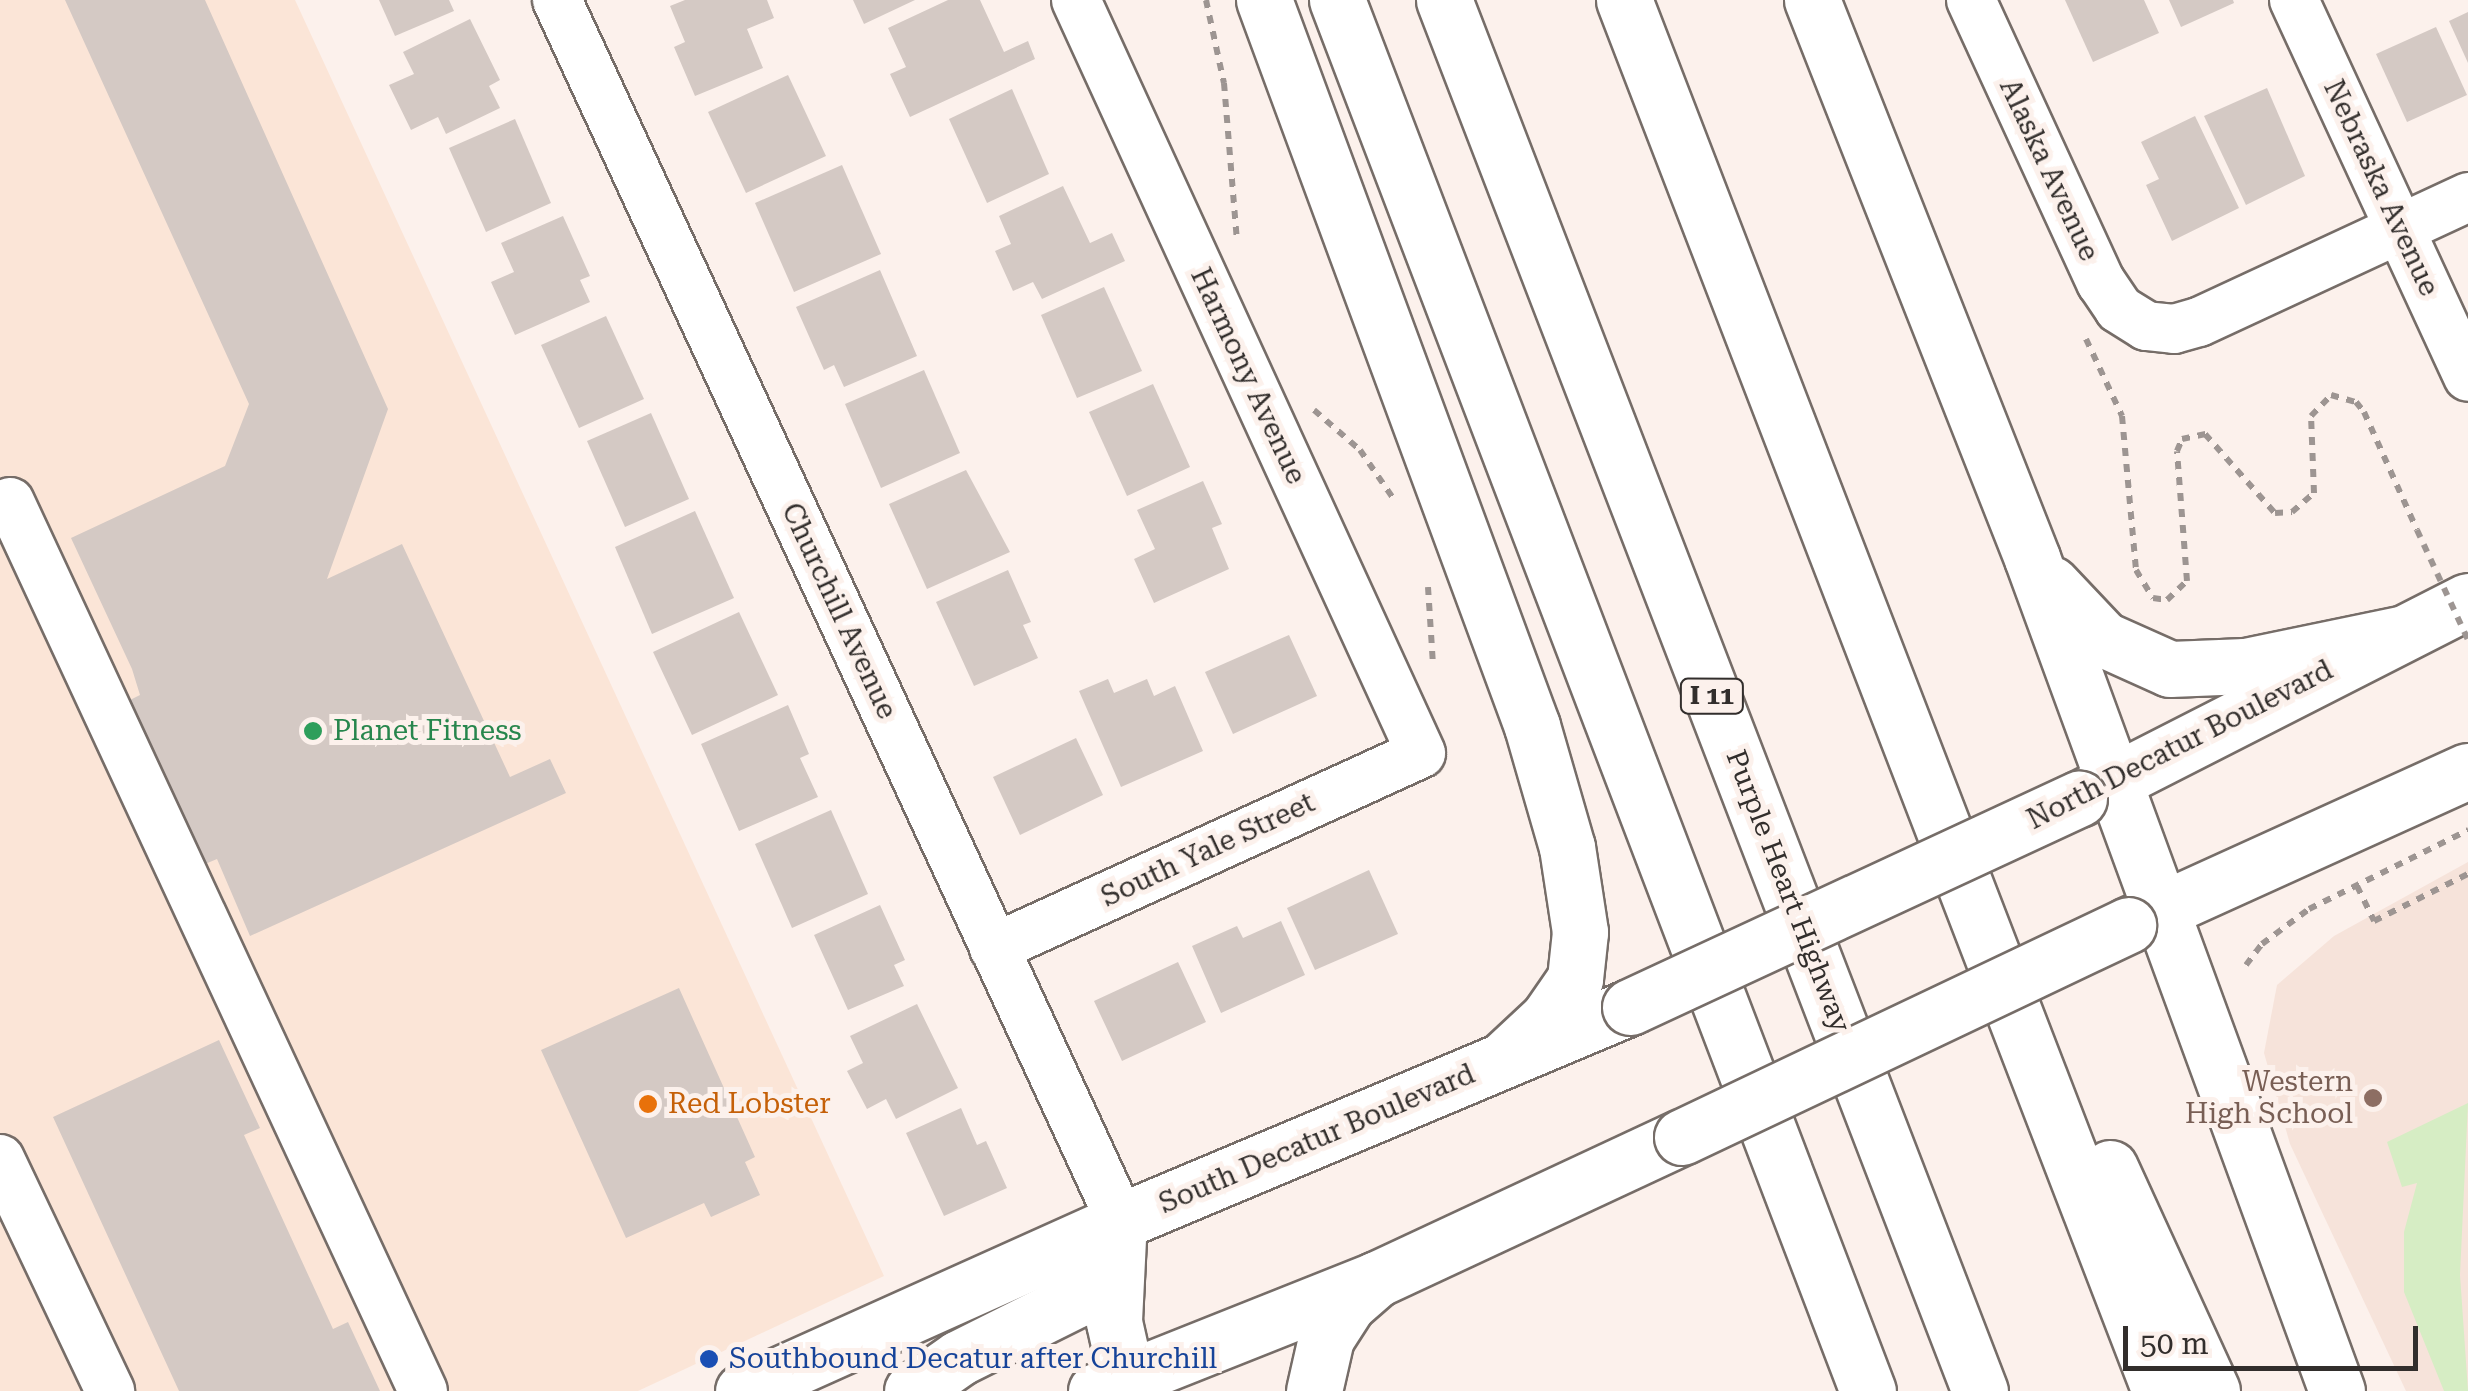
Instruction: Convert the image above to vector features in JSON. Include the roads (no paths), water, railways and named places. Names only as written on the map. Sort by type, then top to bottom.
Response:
[{"type":"main road","points":[[1264,0],[1532,726],[1568,847],[1580,932],[1574,979],[1548,1018],[1503,1060]]},
{"type":"main road","points":[[1336,0],[1868,1391]]},
{"type":"main road","name":"Purple Heart Highway","points":[[1444,0],[1980,1391]]},
{"type":"main road","points":[[1624,0],[2160,1391]]},
{"type":"main road","points":[[1812,0],[2032,558],[2096,791],[2337,1391]]},
{"type":"main road","points":[[2032,558],[2084,624],[2154,665],[2245,666],[2399,634]]},
{"type":"main road","name":"North Decatur Boulevard","points":[[1890,886],[2096,791],[2468,601]]},
{"type":"main road","points":[[1868,632],[2212,1391]]},
{"type":"main road","points":[[1121,1222],[1113,1302],[1118,1387],[1377,1279],[1938,1013],[2468,771]]},
{"type":"main road","name":"South Decatur Boulevard","points":[[743,1391],[1121,1222],[1630,1007],[1890,886]]},
{"type":"main road","points":[[912,1391],[959,1358],[1068,1305],[1121,1222]]},
{"type":"main road","points":[[1314,1391],[1326,1338],[1348,1304],[1377,1279]]},
{"type":"street","name":"Churchill Avenue","points":[[557,0],[1121,1222]]},
{"type":"street","name":"Harmony Avenue","points":[[1076,0],[1421,752]]},
{"type":"street","name":"Alaska Avenue","points":[[1971,0],[2101,282],[2119,309],[2146,326],[2190,325],[2400,230]]},
{"type":"street","name":"Nebraska Avenue","points":[[2294,0],[2468,376]]},
{"type":"street","points":[[2400,230],[2468,197]]},
{"type":"street","points":[[10,502],[423,1391]]},
{"type":"street","name":"South Yale Street","points":[[994,948],[1421,752]]},
{"type":"street","points":[[0,1159],[110,1391]]},
{"type":"place","name":"Planet Fitness","points":[[313,731]]},
{"type":"place","name":"Western High School","points":[[2373,1098]]},
{"type":"place","name":"Red Lobster","points":[[648,1104]]},
{"type":"place","name":"Southbound Decatur after Churchill","points":[[709,1359]]}]
